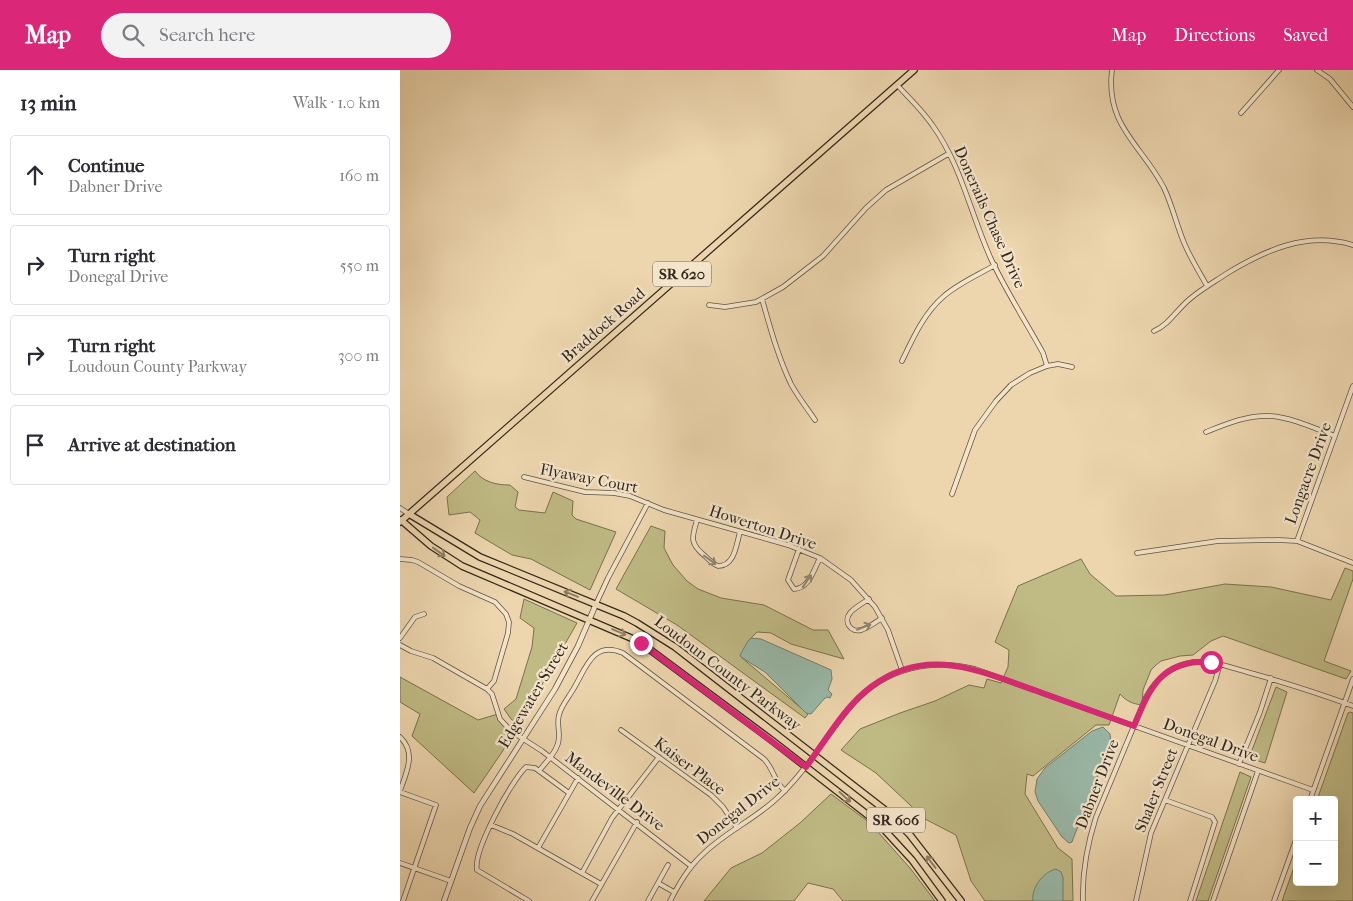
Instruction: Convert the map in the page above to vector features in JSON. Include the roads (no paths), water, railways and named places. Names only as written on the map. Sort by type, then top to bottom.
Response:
[{"type":"main road","name":"Braddock Road","points":[[400,520],[914,70]]},
{"type":"main road","name":"Loudoun County Parkway","points":[[409,514],[480,557],[637,622],[675,647],[899,822],[961,901]]},
{"type":"main road","name":"Loudoun County Parkway","points":[[400,520],[431,546],[462,566],[641,643],[878,823],[912,860],[942,901]]},
{"type":"street","points":[[1112,70],[1112,94],[1120,124],[1153,169],[1164,190],[1186,246],[1207,286]]},
{"type":"street","points":[[1241,113],[1278,70]]},
{"type":"street","points":[[1317,70],[1330,79],[1353,107]]},
{"type":"street","name":"Donerails Chase Drive","points":[[898,86],[934,127],[961,179],[995,266],[1045,357],[1047,366]]},
{"type":"street","points":[[709,305],[725,307],[756,302],[782,287],[823,256],[866,208],[886,190],[948,154]]},
{"type":"street","points":[[1154,331],[1164,325],[1186,302],[1207,286],[1268,251],[1292,244],[1318,240],[1353,245]]},
{"type":"street","points":[[902,361],[917,330],[944,296],[995,266]]},
{"type":"street","points":[[762,299],[776,345],[791,383],[816,420]]},
{"type":"street","points":[[952,494],[975,430],[996,401],[1011,385],[1030,373],[1047,366],[1058,364],[1072,367]]},
{"type":"street","name":"Longacre Drive","points":[[1298,541],[1353,386]]},
{"type":"street","points":[[1206,432],[1237,420],[1268,416],[1288,419],[1335,436]]},
{"type":"street","name":"Flyaway Court","points":[[524,477],[585,492],[614,493],[630,496],[648,503]]},
{"type":"street","name":"Howerton Drive","points":[[648,503],[664,510],[799,549],[820,558],[851,580],[869,599],[882,618],[894,642],[902,670]]},
{"type":"street","name":"Edgewater Street","points":[[444,901],[470,828],[480,806],[567,668],[608,578],[648,503]]},
{"type":"street","points":[[400,508],[409,514]]},
{"type":"street","points":[[698,520],[693,535],[693,543],[700,553],[718,566],[726,565],[732,560],[740,532]]},
{"type":"street","points":[[1138,553],[1218,541],[1298,541],[1353,563]]},
{"type":"street","points":[[799,549],[788,580],[794,588],[801,588],[806,585],[820,558]]},
{"type":"street","points":[[400,559],[418,562],[459,586],[495,602],[506,614],[509,622],[508,633],[494,681],[488,689],[433,658],[411,651],[400,645]]},
{"type":"street","points":[[869,599],[850,614],[847,620],[848,625],[852,630],[861,630],[882,618]]},
{"type":"street","points":[[400,638],[415,617],[424,614]]},
{"type":"street","points":[[539,771],[556,749],[559,739],[558,722],[560,711],[589,660],[602,651],[613,649],[623,653],[764,759],[772,770],[775,781],[785,792]]},
{"type":"street","name":"Dabner Drive","points":[[1083,901],[1085,863],[1090,834],[1146,697],[1150,689],[1162,676],[1177,667],[1193,662],[1211,662],[1271,678],[1353,706]]},
{"type":"street","name":"Donegal Drive","points":[[670,901],[692,866],[712,846],[785,792],[862,694],[882,680],[902,670],[936,664],[962,666],[1314,790]]},
{"type":"street","name":"Shaler Street","points":[[1136,901],[1147,846],[1215,681],[1220,664]]},
{"type":"street","points":[[1239,764],[1260,712],[1271,678]]},
{"type":"street","points":[[1312,796],[1353,680]]},
{"type":"street","name":"Mandeville Drive","points":[[488,689],[492,694],[500,719],[511,731],[550,757],[692,866]]},
{"type":"street","name":"Kaiser Place","points":[[621,730],[718,800],[737,828]]},
{"type":"street","points":[[400,737],[409,751],[410,758],[400,792],[436,805],[403,901]]},
{"type":"street","points":[[582,873],[619,809],[659,757]]},
{"type":"street","points":[[529,901],[477,870],[476,864],[491,824],[504,799],[524,769],[532,766],[569,793]]},
{"type":"street","points":[[1213,901],[1258,770]]},
{"type":"street","points":[[538,848],[578,778]]},
{"type":"street","points":[[1165,800],[1212,817],[1215,822],[1190,901]]},
{"type":"street","points":[[592,901],[637,822]]},
{"type":"street","points":[[491,824],[513,834],[601,884]]},
{"type":"street","points":[[1274,901],[1296,841]]},
{"type":"street","points":[[400,864],[451,881]]},
{"type":"street","points":[[648,901],[668,865]]},
{"type":"street","points":[[658,883],[674,892]]}]
